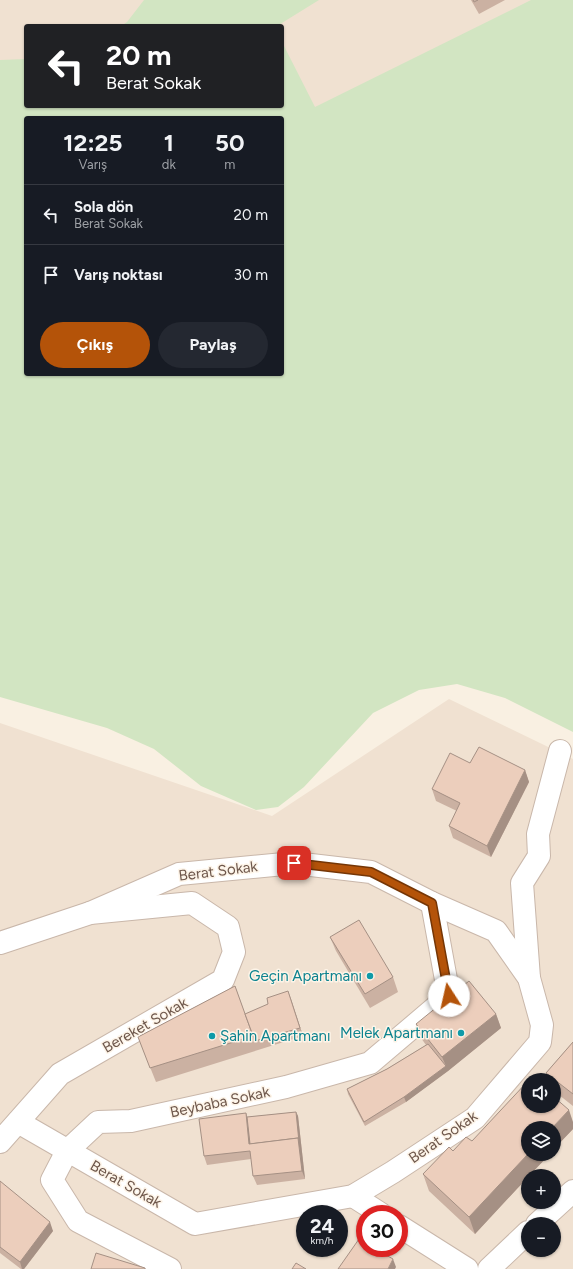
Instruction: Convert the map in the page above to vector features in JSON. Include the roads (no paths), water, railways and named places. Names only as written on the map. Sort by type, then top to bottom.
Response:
[{"type":"street","points":[[529,978],[522,884],[539,856],[538,834],[560,751]]},
{"type":"street","name":"Berat Sokak","points":[[18,1122],[194,1224],[353,1196],[393,1172],[475,1118],[540,1042],[542,1024],[529,978],[496,931],[432,903],[371,872],[294,863],[179,874],[90,913]]},
{"type":"street","name":"Bereket Sokak","points":[[0,1142],[60,1074],[223,980],[234,952],[228,927],[192,903],[90,913]]},
{"type":"street","name":"Beybaba Sokak","points":[[170,1269],[78,1221],[52,1180],[67,1151],[98,1122],[131,1121],[263,1092],[370,1063],[449,996],[432,903]]},
{"type":"street","points":[[0,942],[90,913]]},
{"type":"street","points":[[545,1217],[573,1191]]},
{"type":"street","points":[[353,1196],[367,1205]]},
{"type":"street","points":[[408,1232],[467,1269]]},
{"type":"street","points":[[489,1269],[521,1239]]},
{"type":"place","name":"Geçin Apartmanı","points":[[370,976]]},
{"type":"place","name":"Melek Apartmanı","points":[[461,1033]]},
{"type":"place","name":"Şahin Apartmanı","points":[[212,1036]]}]
